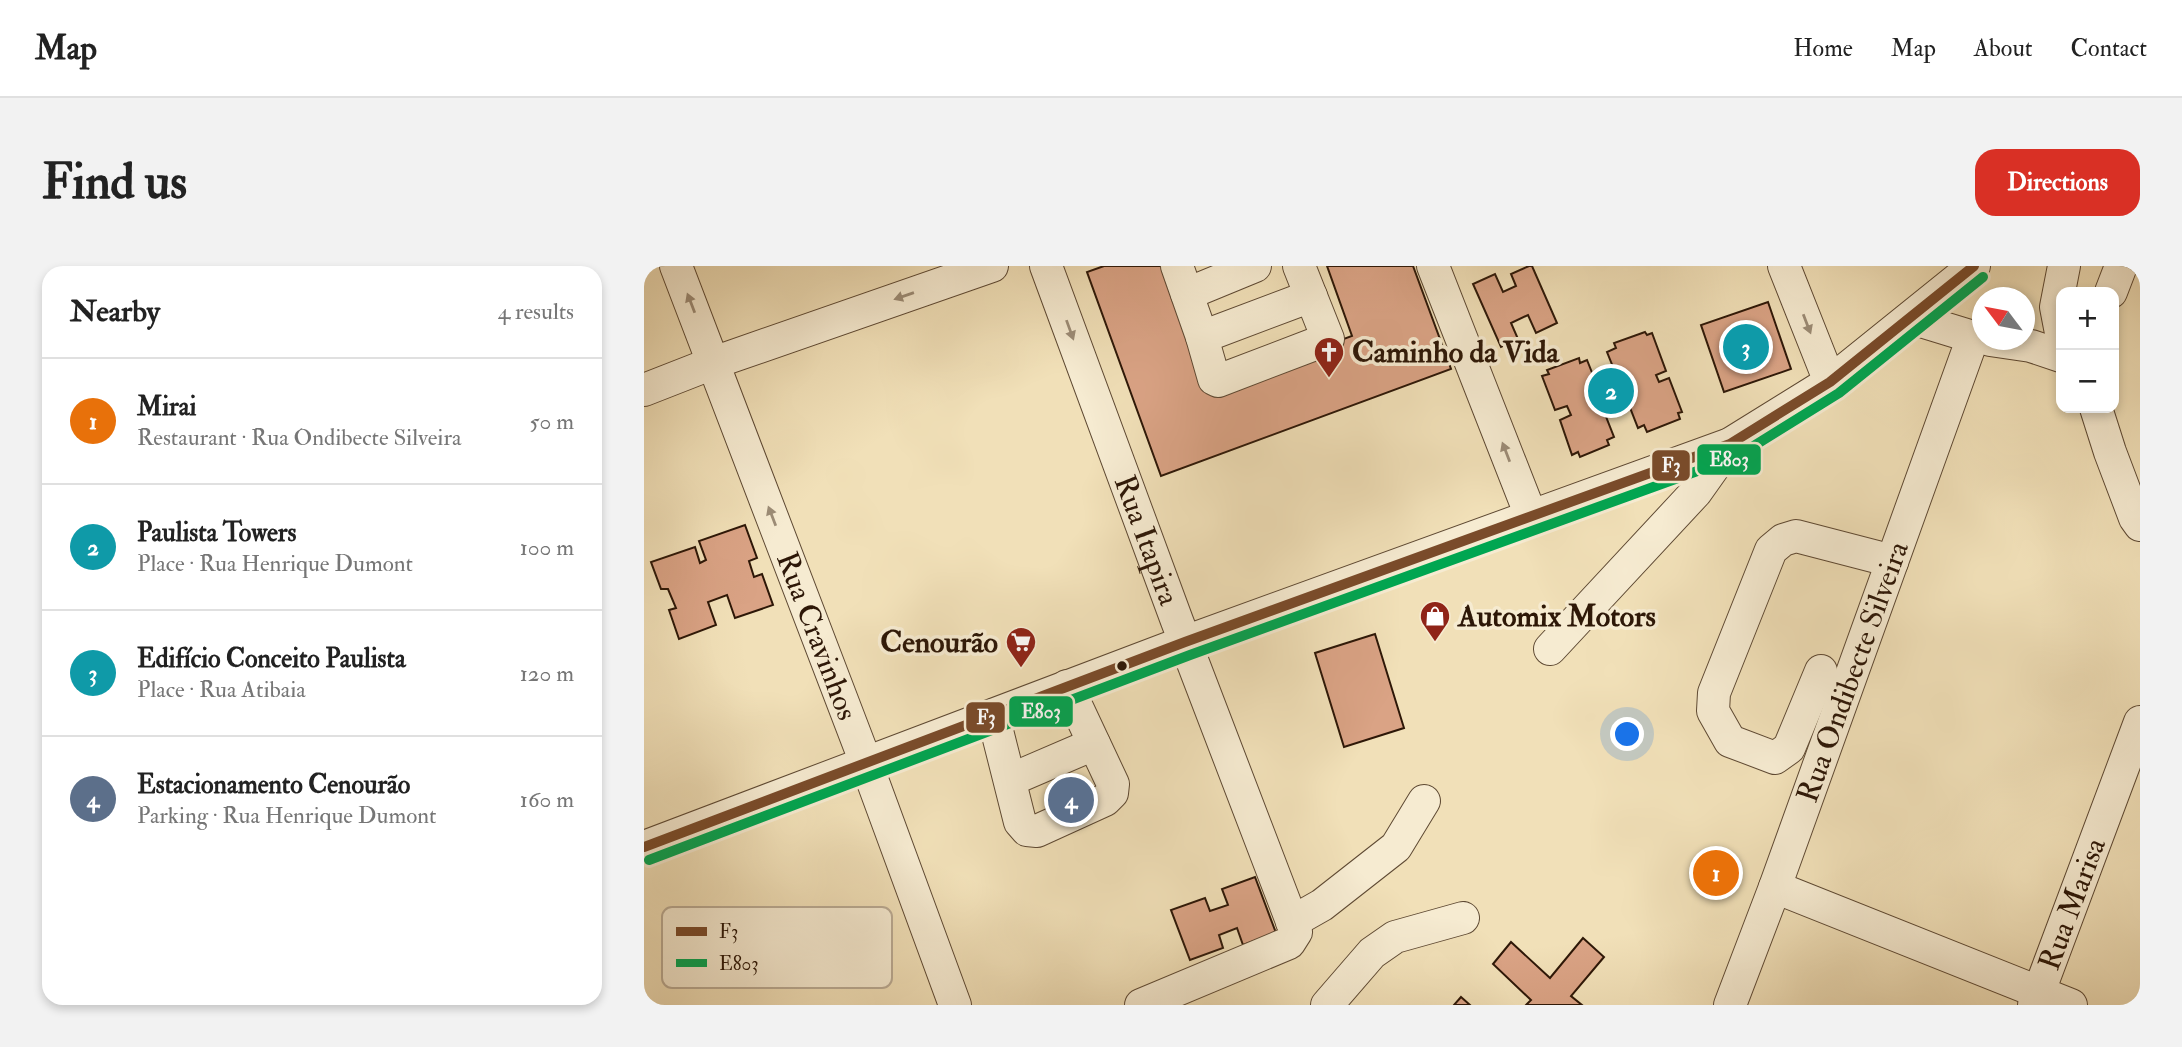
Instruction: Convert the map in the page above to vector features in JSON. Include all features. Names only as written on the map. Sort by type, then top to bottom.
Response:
[{"type":"street","name":"Rua Cravinhos","points":[[676,266],[866,763],[955,1005]]},
{"type":"street","points":[[644,390],[713,363],[992,266]]},
{"type":"street","name":"Rua Itapira","points":[[1046,266],[1294,927]]},
{"type":"street","points":[[1255,266],[1182,280],[1214,379],[1217,381],[1328,339],[1299,266]]},
{"type":"street","points":[[1433,266],[1531,516]]},
{"type":"street","points":[[1784,266],[1830,382]]},
{"type":"street","points":[[644,847],[1185,642],[1730,444],[1830,382],[1974,266]]},
{"type":"street","points":[[2060,287],[2064,266]]},
{"type":"street","points":[[2113,287],[2121,266]]},
{"type":"street","points":[[1202,337],[1311,296]]},
{"type":"street","points":[[1911,318],[1972,335]]},
{"type":"street","points":[[2035,347],[2056,354]]},
{"type":"street","name":"Rua Ondibecte Silveira","points":[[1730,1005],[1892,562],[1977,350]]},
{"type":"street","points":[[2097,413],[2109,453],[2140,525]]},
{"type":"street","points":[[1550,649],[1696,492],[1730,444]]},
{"type":"street","points":[[1821,671],[1789,748],[1775,758],[1730,741],[1713,710],[1714,692],[1771,550],[1783,540],[1796,536],[1892,562]]},
{"type":"street","points":[[993,715],[1020,822],[1027,830],[1037,831],[1105,800],[1112,793],[1114,784],[1067,686]]},
{"type":"street","name":"Rua Marisa","points":[[2036,999],[2140,722]]},
{"type":"street","points":[[1010,780],[1094,744]]},
{"type":"street","points":[[1141,1005],[1289,943],[1294,927],[1396,848],[1424,801]]},
{"type":"street","points":[[1775,887],[2036,999],[2071,1005]]},
{"type":"street","points":[[1327,1005],[1372,953],[1395,937],[1463,918]]},
{"type":"building","name":"Caminho da Vida","points":[[1104,266],[1163,266],[1208,389],[1352,336],[1327,266],[1413,266],[1451,369],[1161,476],[1087,272]]},
{"type":"building","points":[[1532,266],[1557,323],[1536,333],[1528,315],[1511,323],[1518,339],[1501,347],[1473,284],[1495,274],[1503,292],[1516,286],[1511,274]]},
{"type":"building","points":[[1768,302],[1791,369],[1724,392],[1701,325]]},
{"type":"building","points":[[1645,332],[1647,335],[1652,333],[1666,371],[1656,375],[1659,382],[1669,378],[1682,412],[1678,413],[1680,419],[1647,432],[1644,425],[1638,428],[1627,400],[1603,409],[1614,437],[1607,440],[1609,445],[1580,457],[1578,452],[1572,455],[1560,420],[1571,415],[1567,406],[1555,410],[1542,376],[1549,374],[1547,370],[1579,358],[1580,363],[1587,360],[1593,375],[1613,367],[1607,352],[1616,348],[1614,343]]},
{"type":"building","points":[[745,525],[757,558],[749,561],[754,577],[762,574],[773,605],[735,618],[727,595],[708,602],[716,625],[679,639],[669,610],[676,608],[668,589],[661,589],[651,562],[695,547],[700,563],[706,560],[699,541]]},
{"type":"building","points":[[1375,634],[1404,728],[1344,747],[1315,653]]},
{"type":"building","points":[[1255,877],[1276,933],[1243,945],[1237,928],[1219,935],[1223,948],[1190,960],[1171,910],[1205,898],[1210,911],[1228,905],[1222,889]]},
{"type":"building","points":[[1583,938],[1604,957],[1571,996],[1582,1005],[1526,1005],[1531,1000],[1493,964],[1511,942],[1550,978]]},
{"type":"building","points":[[1461,997],[1470,1005],[1454,1005]]},
{"type":"transit line","name":"F3","points":[[644,847],[1185,642],[1730,444],[1830,382],[1974,266]]},
{"type":"transit line","name":"E803","points":[[649,860],[1190,655],[1736,457],[1839,393],[1983,277]]},
{"type":"place","name":"Edifício Conceito Paulista","points":[[1746,347]]},
{"type":"place","name":"Caminho da Vida","points":[[1329,379]]},
{"type":"place","name":"Paulista Towers","points":[[1611,391]]},
{"type":"place","name":"Automix Motors","points":[[1435,643]]},
{"type":"place","name":"Cenourão","points":[[1021,669]]},
{"type":"place","name":"Estacionamento Cenourão","points":[[1071,800]]},
{"type":"place","name":"Mirai","points":[[1716,873]]}]
